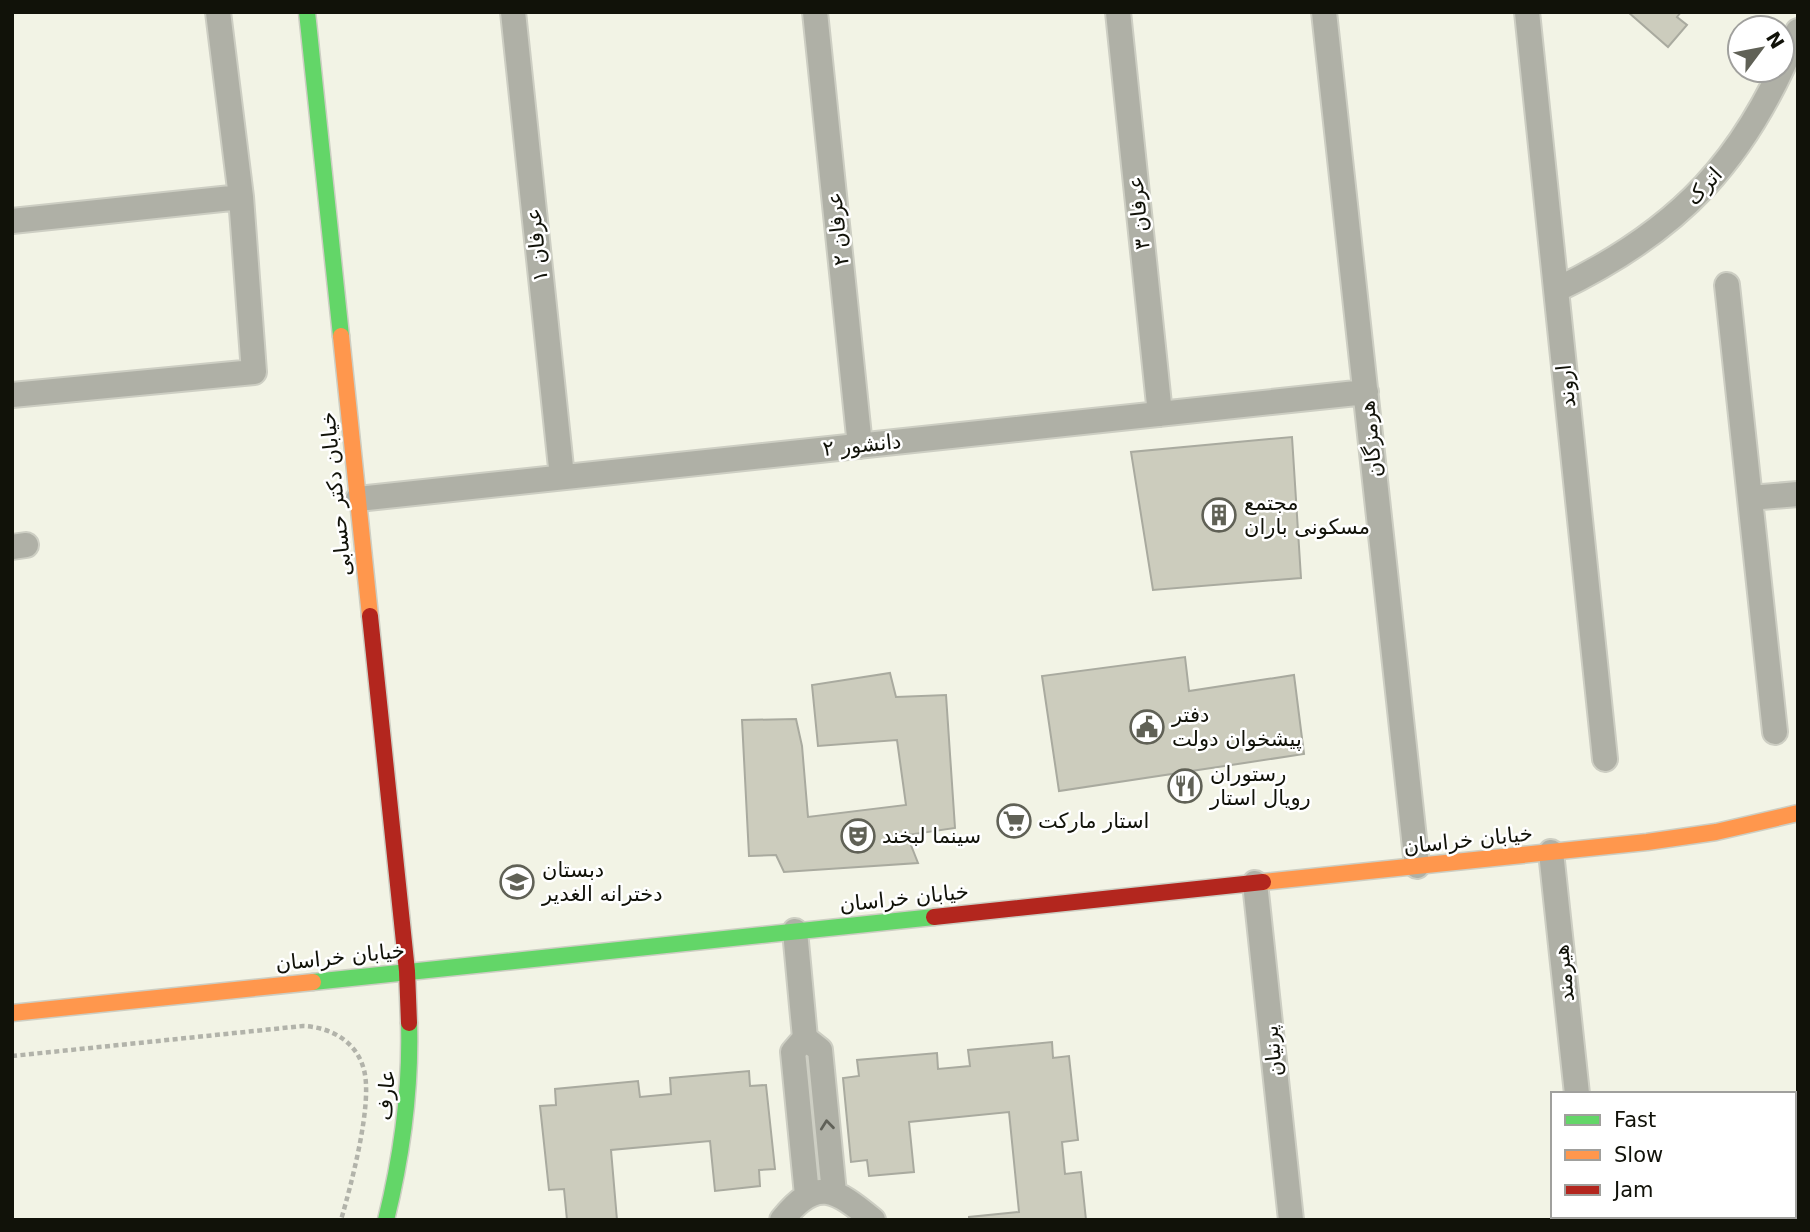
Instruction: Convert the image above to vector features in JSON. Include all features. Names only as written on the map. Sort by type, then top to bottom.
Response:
[{"type":"street","points":[[12,395],[254,372],[240,197],[218,12]]},
{"type":"street","name":"خیابان دکتر حسابی","points":[[307,12],[407,971]]},
{"type":"street","name":"عرفان ۱","points":[[513,12],[562,477]]},
{"type":"street","name":"عرفان ۲","points":[[815,12],[860,446]]},
{"type":"street","name":"عرفان ۳","points":[[1118,12],[1160,414]]},
{"type":"street","name":"هرمزگان","points":[[1324,12],[1417,866]]},
{"type":"street","name":"اروند","points":[[1527,12],[1605,759]]},
{"type":"street","name":"اترک","points":[[1556,290],[1594,272],[1634,248],[1670,220],[1704,188],[1733,153],[1759,115],[1775,84]]},
{"type":"street","points":[[12,221],[240,197]]},
{"type":"street","points":[[1727,285],[1775,732]]},
{"type":"street","name":"دانشور ۲","points":[[358,499],[1366,392]]},
{"type":"street","points":[[1750,498],[1798,494]]},
{"type":"street","name":"خیابان خراسان","points":[[12,1013],[1551,852],[1716,832],[1798,813]]},
{"type":"street","name":"هیرمند","points":[[1551,852],[1577,1092]]},
{"type":"street","name":"پرنیان","points":[[1255,883],[1291,1220]]},
{"type":"street","points":[[795,931],[805,1038],[793,1052],[807,1195]]},
{"type":"street","name":"عارف","points":[[386,1220],[403,1142],[409,1086],[411,1029],[407,971]]},
{"type":"street","points":[[805,1038],[820,1050],[834,1193]]},
{"type":"street","points":[[782,1220],[794,1205],[807,1195],[820,1191],[842,1195],[873,1220]]},
{"type":"path","points":[[12,1056],[303,1026],[327,1029],[348,1042],[357,1054],[364,1068],[366,1083],[361,1135],[341,1220]]},
{"type":"building","points":[[1628,12],[1681,12],[1677,17],[1687,25],[1668,47]]},
{"type":"building","name":"مجتمع مسکونی باران","points":[[1292,437],[1301,578],[1153,590],[1131,452]]},
{"type":"building","points":[[1185,657],[1189,691],[1294,675],[1304,754],[1059,791],[1042,676]]},
{"type":"building","points":[[890,673],[896,697],[946,695],[955,828],[907,835],[918,863],[784,872],[776,855],[749,856],[742,720],[796,719],[802,746],[808,817],[906,805],[897,740],[818,746],[812,685]]},
{"type":"building","points":[[1052,1042],[1053,1058],[1069,1056],[1078,1140],[1062,1142],[1065,1174],[1081,1172],[1086,1220],[969,1220],[969,1217],[1019,1212],[1009,1112],[909,1122],[914,1172],[869,1176],[867,1160],[851,1162],[843,1078],[859,1076],[857,1060],[937,1053],[938,1069],[970,1066],[968,1050]]},
{"type":"building","points":[[749,1071],[750,1086],[766,1085],[775,1169],[759,1170],[760,1186],[715,1191],[710,1141],[611,1150],[617,1220],[567,1220],[564,1189],[549,1190],[540,1106],[556,1105],[555,1089],[638,1081],[640,1097],[671,1094],[670,1078]]},
{"type":"traffic: fast","points":[[307,12],[341,336]]},
{"type":"traffic: fast","points":[[313,982],[934,917]]},
{"type":"traffic: fast","points":[[386,1220],[404,1122],[409,1023]]},
{"type":"traffic: slow","points":[[341,336],[370,616]]},
{"type":"traffic: slow","points":[[1263,882],[1647,842],[1716,832],[1798,813]]},
{"type":"traffic: slow","points":[[12,1013],[313,982]]},
{"type":"traffic: jam","points":[[370,616],[407,971],[409,1023]]},
{"type":"traffic: jam","points":[[934,917],[1263,882]]},
{"type":"place","name":"مجتمع مسکونی باران","points":[[1219,515]]},
{"type":"place","name":"دفتر پیشخوان دولت","points":[[1147,727]]},
{"type":"place","name":"رستوران رویال استار","points":[[1185,786]]},
{"type":"place","name":"استار مارکت","points":[[1014,821]]},
{"type":"place","name":"سینما لبخند","points":[[858,836]]},
{"type":"place","name":"دبستان دخترانه الغدیر","points":[[517,882]]}]
